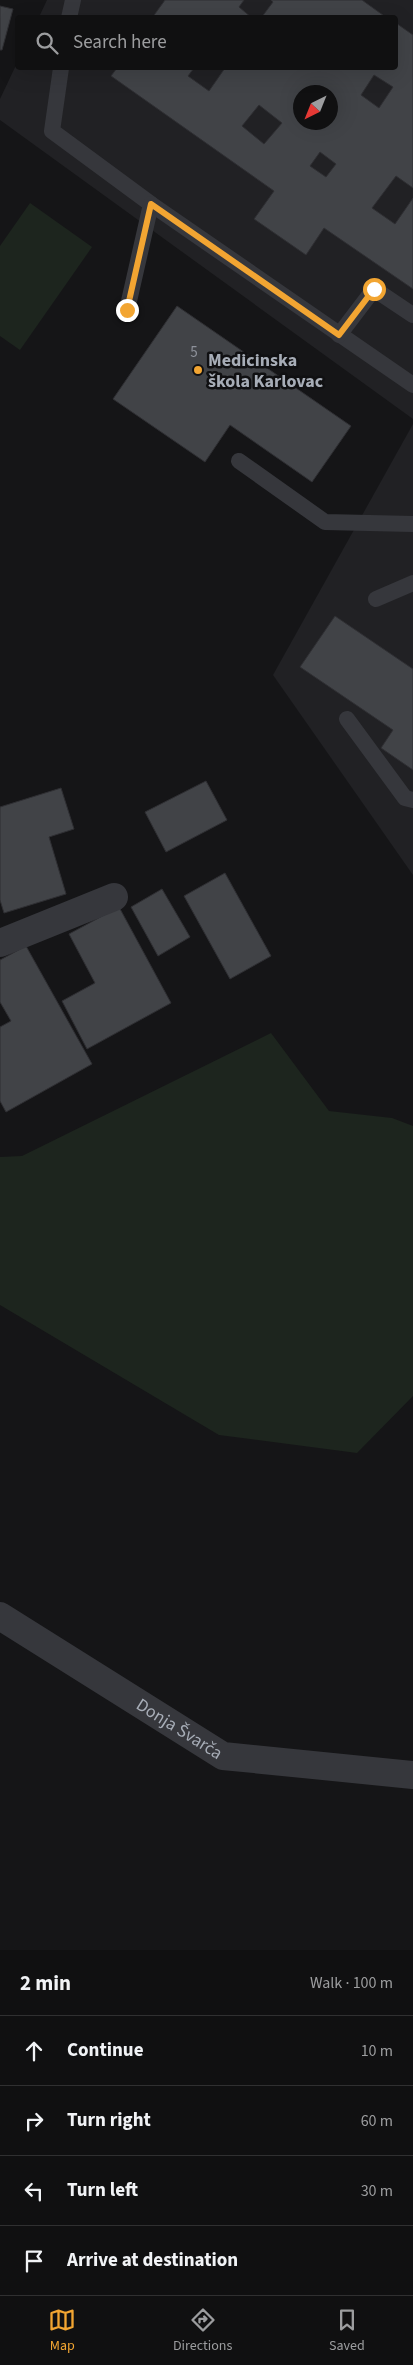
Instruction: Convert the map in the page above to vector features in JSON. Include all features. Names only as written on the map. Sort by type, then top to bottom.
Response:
[{"type":"street","points":[[0,943],[114,897]]},
{"type":"street","name":"Donja Švarča","points":[[0,1616],[223,1756],[413,1775]]},
{"type":"lane","points":[[70,15],[72,0]]},
{"type":"lane","points":[[61,70],[52,131],[151,204],[413,385]]},
{"type":"lane","points":[[127,310],[151,204]]},
{"type":"lane","points":[[339,335],[374,289],[413,315]]},
{"type":"lane","points":[[240,461],[325,522],[413,524]]},
{"type":"lane","points":[[376,599],[413,583]]},
{"type":"lane","points":[[347,718],[405,798],[413,800]]},
{"type":"shaded area","points":[[47,0],[413,0],[413,419],[0,120],[0,99],[15,67],[15,70],[398,70],[398,15],[40,15]]},
{"type":"shaded area","points":[[30,203],[92,247],[20,350],[0,336],[0,246]]},
{"type":"shaded area","points":[[413,424],[413,875],[273,675]]},
{"type":"shaded area","points":[[271,1033],[329,1111],[392,1118],[413,1126],[413,1396],[357,1453],[219,1435],[0,1305],[0,1157],[22,1156]]},
{"type":"building","points":[[165,0],[244,0],[239,7],[248,15],[154,15]]},
{"type":"building","points":[[271,0],[362,0],[383,15],[263,15],[273,2]]},
{"type":"building","points":[[0,6],[13,9],[2,50],[0,50]]},
{"type":"building","points":[[398,24],[413,35],[413,188],[396,176],[372,208],[395,224],[413,198],[413,289],[324,228],[306,255],[254,219],[274,191],[111,76],[116,70],[192,70],[188,76],[209,91],[224,70],[398,70]],"holes":[[[374,75],[393,87],[379,108],[361,95]],[[259,105],[282,123],[264,144],[242,126]],[[320,152],[336,164],[326,177],[310,166]]]},
{"type":"building","points":[[177,306],[351,426],[312,482],[230,425],[205,462],[113,399]]},
{"type":"building","points":[[335,616],[413,669],[413,770],[381,748],[393,730],[300,667]]},
{"type":"building","points":[[206,781],[227,820],[166,852],[145,812]]},
{"type":"building","points":[[61,788],[74,829],[49,837],[66,894],[4,913],[0,900],[0,807]]},
{"type":"building","points":[[225,873],[271,956],[230,979],[184,896]]},
{"type":"building","points":[[162,889],[190,937],[158,956],[131,907]]},
{"type":"building","points":[[119,907],[171,1003],[87,1049],[62,1001],[95,983],[69,934]]},
{"type":"building","points":[[26,946],[92,1064],[6,1112],[0,1101],[0,1027],[11,1021],[0,1002],[0,960]]},
{"type":"place","name":"Medicinska škola Karlovac","points":[[198,370]]},
{"type":"route","points":[[127,310],[151,204],[339,335],[374,289]]}]
